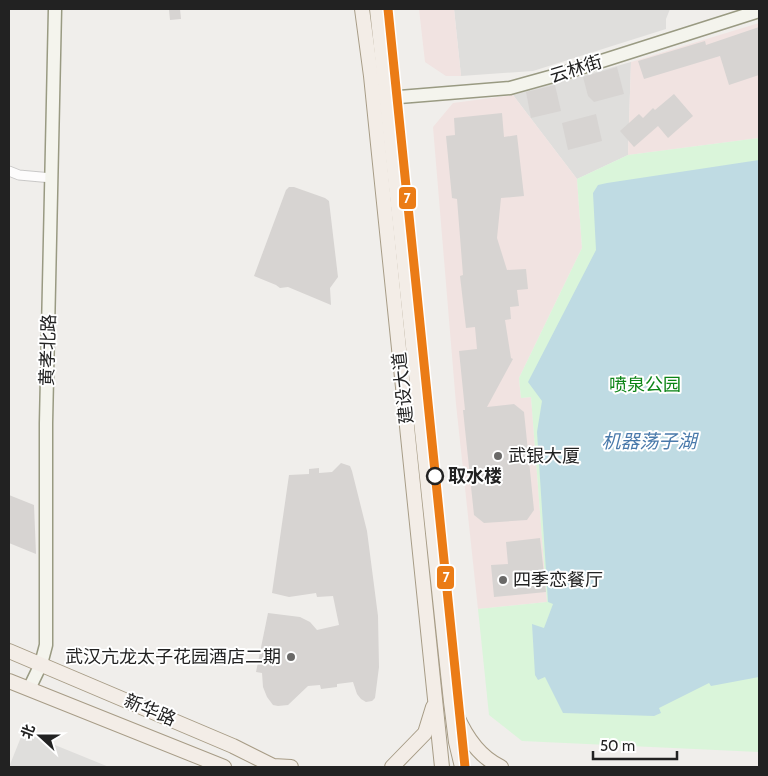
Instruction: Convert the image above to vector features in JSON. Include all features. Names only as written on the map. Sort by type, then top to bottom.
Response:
[{"type":"main road","name":"建设大道","points":[[362,9],[371,76],[442,767]]},
{"type":"main road","name":"建设大道","points":[[377,9],[451,702],[456,742],[462,767]]},
{"type":"main road","name":"新华路","points":[[9,651],[223,742],[273,766],[291,767]]},
{"type":"main road","name":"新华路","points":[[9,682],[224,767]]},
{"type":"main road","points":[[392,767],[425,733],[435,700]]},
{"type":"main road","points":[[451,702],[469,739],[482,754],[501,767]]},
{"type":"street","name":"黄孝北路","points":[[29,689],[41,664],[46,645],[46,424],[55,9]]},
{"type":"street","name":"云林街","points":[[387,98],[510,88],[564,73],[759,11]]},
{"type":"street","points":[[9,171],[19,175],[52,178]]},
{"type":"shaded area","points":[[419,9],[454,9],[461,76],[446,76],[425,62]]},
{"type":"shaded area","points":[[454,9],[670,9],[666,19],[666,29],[533,71],[461,76]]},
{"type":"shaded area","points":[[759,23],[759,138],[628,155],[631,62]]},
{"type":"shaded area","points":[[631,62],[628,155],[577,179],[513,95]]},
{"type":"shaded area","points":[[513,95],[577,179],[582,248],[519,378],[521,398],[531,397],[547,602],[478,609],[456,404],[433,127],[453,103]]},
{"type":"shaded area","points":[[23,732],[109,767],[9,767]]},
{"type":"green space","name":"机器荡子湖","points":[[759,138],[759,752],[522,741],[489,715],[478,609],[547,602],[531,397],[521,398],[519,378],[582,248],[577,179],[628,155]]},
{"type":"water","name":"机器荡子湖","points":[[759,160],[759,677],[711,686],[709,683],[659,708],[661,713],[654,716],[563,713],[545,677],[538,680],[535,675],[532,624],[544,628],[553,604],[548,602],[537,432],[542,401],[528,382],[596,250],[593,193],[598,185],[607,183]]},
{"type":"building","points":[[169,9],[180,9],[181,19],[170,20]]},
{"type":"building","points":[[759,27],[759,75],[729,85],[720,56],[644,79],[638,61],[705,41],[706,45]]},
{"type":"building","points":[[617,67],[624,94],[594,102],[588,96],[583,77]]},
{"type":"building","points":[[555,85],[561,111],[531,118],[526,92]]},
{"type":"building","points":[[674,94],[693,116],[668,138],[658,126],[634,147],[620,131],[639,114],[643,118],[653,108],[655,110]]},
{"type":"building","points":[[502,113],[504,137],[517,135],[524,196],[501,198],[497,238],[507,270],[526,269],[528,289],[517,290],[519,306],[510,307],[511,319],[505,320],[511,358],[513,359],[487,407],[514,404],[524,412],[534,510],[527,520],[484,523],[474,515],[459,351],[477,349],[475,327],[466,328],[460,276],[463,275],[457,199],[452,198],[446,136],[455,135],[454,118]]},
{"type":"building","points":[[596,114],[602,141],[568,150],[562,123]]},
{"type":"building","points":[[289,187],[294,187],[329,201],[338,277],[330,288],[331,305],[288,287],[280,288],[254,276],[286,190]]},
{"type":"building","points":[[341,463],[350,466],[352,471],[367,531],[378,616],[379,667],[375,698],[372,701],[366,702],[361,699],[353,682],[321,689],[320,685],[308,686],[288,705],[273,705],[263,687],[262,673],[256,672],[268,613],[300,617],[310,622],[317,630],[339,625],[333,596],[317,597],[316,593],[289,597],[272,593],[289,475],[309,474],[309,469],[319,468],[319,473],[332,472]]},
{"type":"building","points":[[9,495],[34,505],[36,554],[9,543]]},
{"type":"building","points":[[540,538],[546,592],[494,597],[491,565],[508,564],[506,542]]},
{"type":"transit line","name":"7","points":[[388,9],[465,767]]},
{"type":"place","name":"武银大厦","points":[[498,456]]},
{"type":"place","name":"取水楼","points":[[435,476]]},
{"type":"place","name":"四季恋餐厅","points":[[503,580]]},
{"type":"place","name":"武汉亢龙太子花园酒店二期","points":[[291,657]]},
{"type":"park label","name":"喷泉公园","points":[[645,385]]}]
